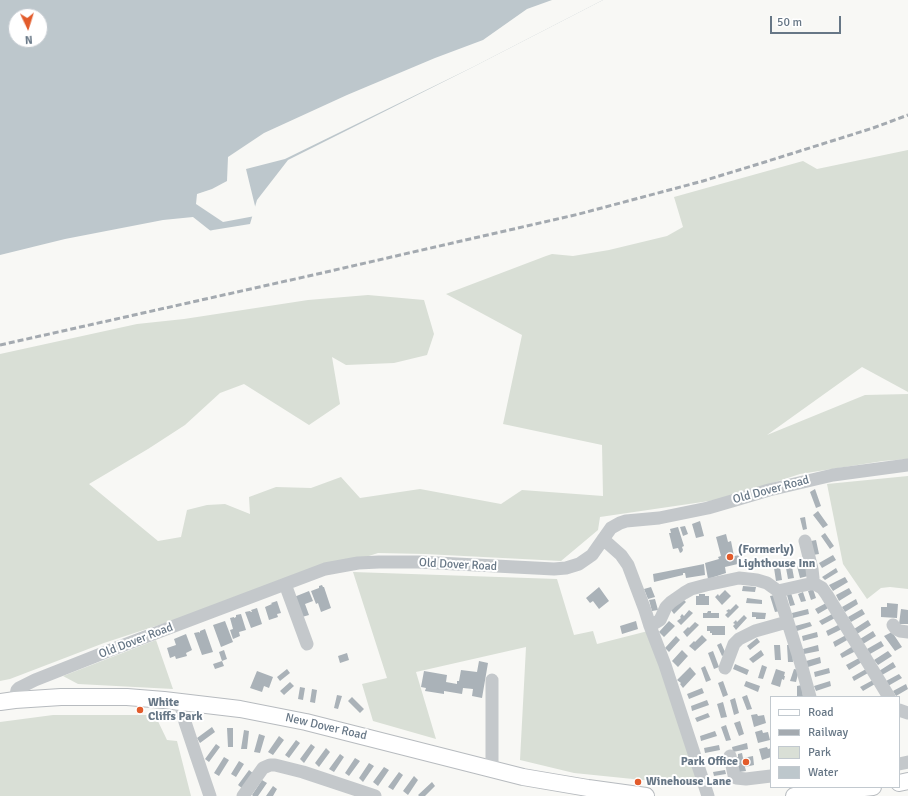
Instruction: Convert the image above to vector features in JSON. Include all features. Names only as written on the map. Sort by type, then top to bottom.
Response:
[{"type":"main road","name":"New Dover Road","points":[[7,701],[61,697],[134,698],[240,709],[272,714],[545,781],[646,796]]},
{"type":"main road","points":[[802,793],[860,788]]},
{"type":"street","name":"Old Dover Road","points":[[7,701],[19,688],[35,680],[325,569],[358,563],[418,562],[554,570],[562,569],[575,566],[587,558],[596,551],[607,533],[615,525],[626,521],[659,518],[708,508],[769,490],[833,474],[908,465]]},
{"type":"street","points":[[604,540],[622,555],[628,565],[665,665],[708,796]]},
{"type":"street","points":[[805,541],[812,569],[812,584]]},
{"type":"street","points":[[650,626],[660,620],[666,607],[671,602],[684,593],[698,587],[732,579],[757,580],[767,583],[778,591],[810,696]]},
{"type":"street","points":[[285,584],[307,644]]},
{"type":"street","points":[[778,591],[812,584],[822,588],[888,696]]},
{"type":"street","points":[[725,668],[734,644],[739,639],[755,631],[787,622]]},
{"type":"street","points":[[893,625],[900,631],[908,632]]},
{"type":"street","points":[[492,680],[492,769]]},
{"type":"street","points":[[180,702],[187,729],[210,796]]},
{"type":"street","points":[[730,756],[736,778],[746,779],[770,776]]},
{"type":"street","points":[[243,796],[263,768],[270,766],[280,766],[303,772],[375,796]]},
{"type":"green space","points":[[908,150],[908,392],[862,367],[767,435],[865,395],[908,394],[908,459],[883,461],[800,474],[723,499],[600,517],[598,530],[561,561],[378,553],[104,643],[10,679],[0,681],[0,354],[137,324],[184,319],[308,300],[368,295],[424,300],[434,334],[427,355],[394,363],[346,365],[332,357],[340,404],[309,425],[244,384],[220,393],[185,425],[89,484],[158,541],[181,537],[187,510],[207,505],[225,504],[250,514],[249,497],[276,487],[311,488],[341,477],[360,498],[420,489],[501,504],[522,490],[603,496],[602,445],[503,424],[522,335],[446,294],[552,254],[573,256],[609,250],[667,236],[683,227],[674,197],[803,161],[817,169]]},
{"type":"green space","points":[[908,476],[908,589],[890,587],[881,588],[867,599],[843,564],[827,484]]},
{"type":"green space","points":[[353,572],[557,579],[574,635],[593,631],[597,644],[648,631],[699,778],[682,784],[574,773],[520,760],[526,647],[416,672],[436,739],[373,721],[362,684],[387,678]]},
{"type":"green space","points":[[156,640],[173,689],[78,684],[63,676]]},
{"type":"green space","points":[[53,715],[155,715],[167,740],[177,741],[191,796],[0,796],[0,722]]},
{"type":"water","points":[[0,0],[603,0],[288,160],[257,200],[250,224],[213,230],[135,248],[0,275]]},
{"type":"pier","points":[[552,0],[603,0],[473,67],[285,159],[246,169],[256,210],[255,216],[223,222],[196,204],[197,194],[212,189],[227,181],[228,157],[264,133],[347,95],[435,58],[483,40],[527,9]]},
{"type":"pier","points":[[193,217],[212,232],[135,250],[0,277],[0,255],[65,239],[163,220]]},
{"type":"building","points":[[815,489],[821,506],[816,508],[810,492]]},
{"type":"building","points":[[818,511],[828,525],[823,528],[813,515]]},
{"type":"building","points":[[805,517],[807,529],[803,530],[800,518]]},
{"type":"building","points":[[700,521],[704,536],[696,538],[692,524]]},
{"type":"building","points":[[685,526],[688,534],[683,536],[680,527]]},
{"type":"building","points":[[678,527],[684,546],[682,547],[682,552],[680,553],[678,548],[673,549],[669,533],[671,533],[670,529]]},
{"type":"building","points":[[825,533],[834,546],[830,549],[821,536]]},
{"type":"building","name":"(Formerly) Lighthouse Inn","points":[[726,534],[728,542],[731,541],[734,556],[740,555],[742,563],[725,567],[726,573],[708,579],[705,563],[719,559],[718,557],[721,556],[716,537]]},
{"type":"building","points":[[816,540],[819,554],[813,555],[811,541]]},
{"type":"building","points":[[833,555],[836,560],[822,568],[819,563]]},
{"type":"building","points":[[704,564],[705,575],[686,578],[685,573],[683,573],[683,575],[654,582],[653,574]]},
{"type":"building","points":[[805,564],[808,576],[800,578],[797,566]]},
{"type":"building","points":[[780,567],[782,580],[776,581],[774,568]]},
{"type":"building","points":[[792,567],[794,578],[788,579],[786,568]]},
{"type":"building","points":[[836,568],[838,572],[825,580],[822,577]]},
{"type":"building","points":[[845,577],[848,582],[833,591],[829,585]]},
{"type":"building","points":[[322,585],[331,608],[321,612],[311,591]]},
{"type":"building","points":[[743,586],[756,587],[755,592],[742,591]]},
{"type":"building","points":[[599,587],[609,601],[599,609],[593,601],[590,603],[586,598]]},
{"type":"building","points":[[651,587],[655,597],[648,599],[644,589]]},
{"type":"building","points":[[849,588],[852,593],[839,601],[836,595]]},
{"type":"building","points":[[813,589],[816,598],[811,600],[808,591]]},
{"type":"building","points":[[725,590],[731,596],[722,605],[715,597],[718,594],[719,596]]},
{"type":"building","points":[[309,591],[313,601],[305,604],[309,615],[302,617],[294,597]]},
{"type":"building","points":[[803,592],[806,601],[801,602],[798,594]]},
{"type":"building","points":[[791,593],[795,605],[790,606],[787,595]]},
{"type":"building","points":[[699,594],[709,596],[709,605],[696,605],[696,596],[699,596]]},
{"type":"building","points":[[775,595],[780,611],[775,612],[770,596]]},
{"type":"building","points":[[747,598],[762,600],[762,604],[746,603]]},
{"type":"building","points":[[655,599],[658,610],[652,611],[649,600]]},
{"type":"building","points":[[683,599],[686,602],[674,614],[671,610]]},
{"type":"building","points":[[856,599],[858,604],[845,612],[842,607]]},
{"type":"building","points":[[277,601],[281,613],[277,614],[278,617],[269,620],[265,607]]},
{"type":"building","points":[[828,602],[830,607],[818,614],[815,609]]},
{"type":"building","points":[[887,603],[898,604],[897,618],[881,617],[881,607],[887,607]]},
{"type":"building","points":[[736,604],[739,607],[728,618],[725,615],[728,612],[726,611],[729,609],[730,610]]},
{"type":"building","points":[[257,608],[262,624],[251,628],[245,612],[252,612],[251,610]]},
{"type":"building","points":[[808,609],[809,614],[793,618],[792,613]]},
{"type":"building","points":[[862,609],[865,614],[851,622],[848,617]]},
{"type":"building","points":[[901,609],[908,610],[908,624],[899,624]]},
{"type":"building","points":[[689,610],[693,613],[681,625],[677,621],[681,618],[680,617],[682,614],[684,616]]},
{"type":"building","points":[[708,611],[711,611],[711,613],[719,613],[719,618],[703,618],[703,613],[707,613]]},
{"type":"building","points":[[752,612],[766,613],[765,619],[756,619],[756,617],[752,617]]},
{"type":"building","points":[[834,613],[837,617],[822,625],[819,621]]},
{"type":"building","points":[[241,614],[246,630],[239,632],[240,636],[233,639],[230,630],[233,629],[230,618],[234,618],[236,615]]},
{"type":"building","points":[[744,615],[747,618],[736,630],[733,626],[735,624],[733,623],[736,620],[737,622]]},
{"type":"building","points":[[868,620],[871,625],[857,634],[854,629]]},
{"type":"building","points":[[225,621],[233,642],[221,647],[213,625]]},
{"type":"building","points":[[636,621],[638,629],[622,634],[620,626]]},
{"type":"building","points":[[669,621],[675,626],[664,637],[659,632]]},
{"type":"building","points":[[695,622],[699,625],[687,637],[683,632]]},
{"type":"building","points":[[810,622],[812,626],[797,631],[795,626]]},
{"type":"building","points":[[840,624],[842,629],[828,636],[826,631]]},
{"type":"building","points":[[707,626],[725,626],[725,635],[712,635],[710,631],[707,631]]},
{"type":"building","points":[[205,629],[213,652],[202,655],[194,633],[199,633]]},
{"type":"building","points":[[873,631],[876,636],[863,644],[860,639]]},
{"type":"building","points":[[817,632],[818,637],[803,641],[802,636]]},
{"type":"building","points":[[892,632],[902,647],[895,651],[884,636]]},
{"type":"building","points":[[186,634],[192,650],[186,653],[187,656],[176,659],[175,656],[170,658],[167,648],[176,645],[174,639]]},
{"type":"building","points":[[702,635],[707,640],[695,651],[689,646]]},
{"type":"building","points":[[846,635],[849,639],[835,647],[833,642]]},
{"type":"building","points":[[676,636],[680,640],[669,652],[665,648]]},
{"type":"building","points":[[757,638],[760,642],[750,650],[747,646]]},
{"type":"building","points":[[881,641],[884,646],[870,654],[867,649]]},
{"type":"building","points":[[721,643],[726,654],[722,656],[717,645]]},
{"type":"building","points":[[774,645],[780,645],[781,660],[775,660]]},
{"type":"building","points":[[787,645],[792,645],[793,662],[788,662]]},
{"type":"building","points":[[818,645],[819,651],[804,654],[803,649]]},
{"type":"building","points":[[853,646],[856,651],[842,658],[840,654]]},
{"type":"building","points":[[224,650],[227,659],[222,661],[219,652]]},
{"type":"building","points":[[682,650],[688,656],[678,667],[672,661]]},
{"type":"building","points":[[761,650],[764,655],[753,663],[749,659]]},
{"type":"building","points":[[713,651],[719,667],[714,669],[708,653]]},
{"type":"building","points":[[888,651],[892,656],[878,665],[874,660]]},
{"type":"building","points":[[347,653],[349,660],[340,663],[338,656]]},
{"type":"building","points":[[820,657],[821,663],[808,667],[806,661]]},
{"type":"building","points":[[859,658],[862,662],[849,670],[846,665]]},
{"type":"building","points":[[222,661],[224,666],[215,669],[213,664]]},
{"type":"building","points":[[479,661],[488,663],[482,698],[472,696],[473,689],[463,688],[462,694],[444,691],[444,694],[425,691],[426,688],[421,687],[424,671],[447,675],[446,682],[457,684],[461,670],[477,672]]},
{"type":"building","points":[[893,662],[896,667],[882,675],[879,671]]},
{"type":"building","points":[[735,664],[749,670],[747,675],[733,669]]},
{"type":"building","points":[[762,665],[767,667],[763,679],[758,678]]},
{"type":"building","points":[[705,666],[711,680],[706,682],[701,668]]},
{"type":"building","points":[[690,667],[696,674],[683,688],[680,684],[681,683],[677,680]]},
{"type":"building","points":[[829,668],[830,673],[815,677],[814,672]]},
{"type":"building","points":[[287,669],[290,673],[280,681],[277,677]]},
{"type":"building","points":[[776,669],[785,672],[784,680],[782,679],[780,687],[771,684]]},
{"type":"building","points":[[794,669],[799,670],[796,682],[790,681]]},
{"type":"building","points":[[866,669],[868,673],[854,681],[852,677]]},
{"type":"building","points":[[257,671],[273,677],[269,688],[264,686],[262,692],[250,688]]},
{"type":"building","points":[[899,674],[902,678],[888,686],[886,681]]},
{"type":"building","points":[[873,680],[875,684],[863,691],[860,687]]},
{"type":"building","points":[[723,681],[728,695],[723,697],[718,683]]},
{"type":"building","points":[[746,681],[760,686],[758,692],[744,686]]},
{"type":"building","points":[[830,681],[831,686],[816,691],[814,686]]},
{"type":"building","points":[[290,682],[294,686],[284,695],[280,691]]},
{"type":"building","points":[[906,684],[908,689],[896,696],[893,691]]},
{"type":"building","points":[[802,685],[803,696],[797,696],[797,686]]},
{"type":"building","points":[[300,687],[305,688],[303,700],[298,699]]},
{"type":"building","points":[[702,688],[704,693],[689,699],[687,694]]},
{"type":"building","points":[[312,689],[317,690],[315,703],[310,702]]},
{"type":"building","points":[[337,695],[342,696],[338,709],[334,708]]},
{"type":"building","points":[[747,695],[752,709],[747,710],[742,697]]},
{"type":"building","points":[[352,697],[364,709],[360,713],[348,701]]},
{"type":"building","points":[[735,698],[739,713],[734,715],[730,700]]},
{"type":"building","points":[[707,700],[709,705],[692,711],[691,706]]},
{"type":"building","points":[[723,702],[727,717],[721,718],[717,704]]},
{"type":"building","points":[[708,713],[710,717],[697,722],[695,718]]},
{"type":"building","points":[[757,714],[758,716],[764,715],[766,723],[754,727],[751,715]]},
{"type":"building","points":[[740,721],[744,734],[739,736],[734,723]]},
{"type":"building","points":[[726,725],[731,740],[726,741],[721,727]]},
{"type":"building","points":[[212,727],[215,732],[200,743],[197,738]]},
{"type":"building","points":[[227,728],[233,728],[233,747],[228,747]]},
{"type":"building","points":[[244,730],[249,731],[247,749],[241,749]]},
{"type":"building","points":[[762,730],[763,733],[768,732],[770,740],[758,743],[755,732]]},
{"type":"building","points":[[715,731],[717,736],[701,741],[700,736]]},
{"type":"building","points":[[259,734],[265,736],[260,753],[254,752]]},
{"type":"building","points":[[279,736],[284,740],[273,755],[268,752]]},
{"type":"building","points":[[296,740],[300,743],[289,758],[285,755]]},
{"type":"building","points":[[747,743],[748,749],[733,752],[732,747]]},
{"type":"building","points":[[216,744],[220,747],[209,762],[205,759]]},
{"type":"building","points":[[311,744],[315,747],[304,763],[300,759]]},
{"type":"building","points":[[719,745],[720,750],[705,753],[704,748]]},
{"type":"building","points":[[767,747],[768,749],[770,748],[770,757],[762,760],[759,749]]},
{"type":"building","points":[[326,748],[330,752],[319,767],[315,763]]},
{"type":"building","name":"Park Office","points":[[742,753],[743,758],[753,756],[754,765],[745,767],[746,771],[739,772],[736,757],[738,757],[738,754]]},
{"type":"building","points":[[340,754],[344,757],[334,772],[329,769]]},
{"type":"building","points":[[224,757],[229,760],[219,776],[214,773]]},
{"type":"building","points":[[722,757],[723,762],[707,765],[706,760]]},
{"type":"building","points":[[355,758],[360,761],[349,776],[345,773]]},
{"type":"building","points":[[239,761],[244,764],[236,777],[231,774]]},
{"type":"building","points":[[369,763],[374,766],[363,782],[359,778]]},
{"type":"building","points":[[384,767],[389,770],[378,786],[373,782]]},
{"type":"building","points":[[249,770],[254,774],[243,789],[238,785]]},
{"type":"building","points":[[725,770],[726,774],[714,776],[713,772]]},
{"type":"building","points":[[399,772],[403,775],[393,790],[388,787]]},
{"type":"building","points":[[414,776],[418,780],[408,795],[403,791]]},
{"type":"building","points":[[262,780],[267,783],[258,796],[253,796],[252,795]]},
{"type":"building","points":[[432,782],[435,786],[425,796],[418,795]]},
{"type":"building","points":[[273,786],[277,789],[273,796],[266,796]]},
{"type":"railway","points":[[0,345],[579,214],[703,181],[873,128],[908,115]]},
{"type":"place","name":"(Formerly) Lighthouse Inn","points":[[730,557]]},
{"type":"place","name":"White Cliffs Park","points":[[140,710]]},
{"type":"place","name":"Park Office","points":[[746,762]]},
{"type":"place","name":"Winehouse Lane","points":[[638,782]]}]
